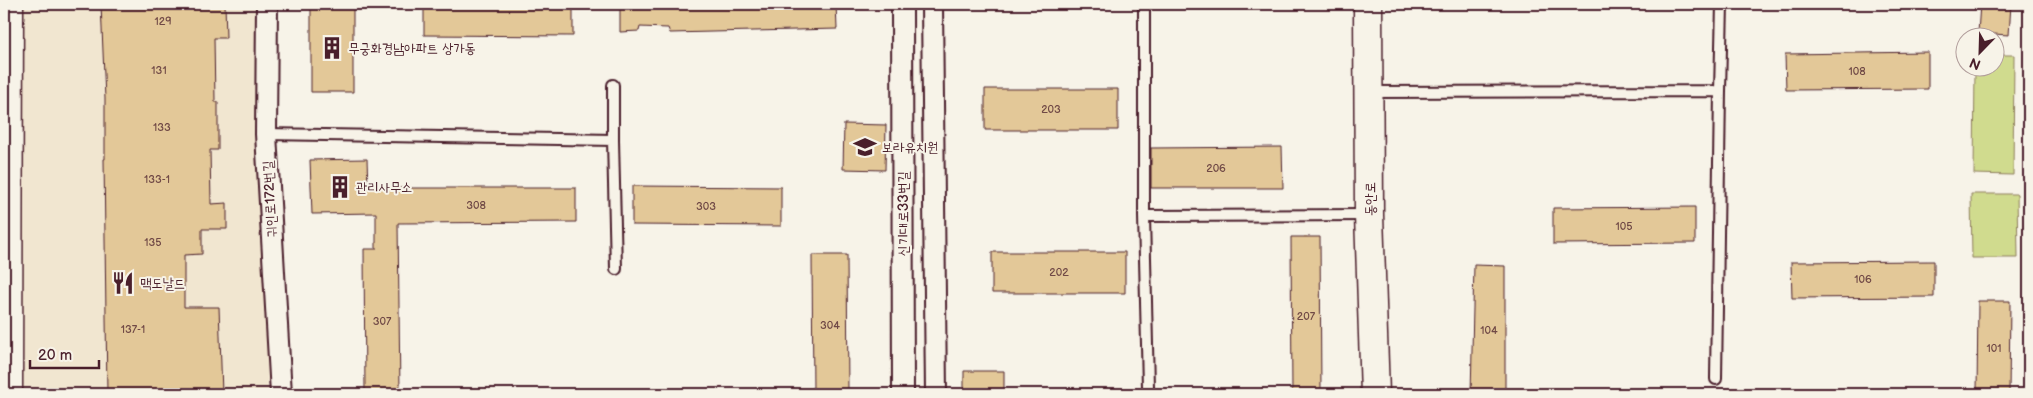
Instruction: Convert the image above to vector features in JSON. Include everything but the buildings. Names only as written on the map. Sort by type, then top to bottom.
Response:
[{"type":"street","points":[[8,394],[6,313],[9,4]]},
{"type":"street","name":"귀인로172번길","points":[[267,4],[266,134],[281,394]]},
{"type":"street","name":"신기대로33번길","points":[[902,4],[903,394]]},
{"type":"street","points":[[932,4],[936,394]]},
{"type":"street","name":"동안로","points":[[1368,4],[1370,92],[1369,215],[1375,394]]},
{"type":"lane","points":[[1144,4],[1144,216],[1148,387]]},
{"type":"lane","points":[[1716,379],[1722,4]]},
{"type":"lane","points":[[613,85],[616,269]]},
{"type":"lane","points":[[1370,92],[1720,91]]},
{"type":"lane","points":[[266,134],[613,140]]},
{"type":"lane","points":[[1144,216],[1369,215]]},
{"type":"shaded area","points":[[4,4],[263,4],[268,394],[4,394]]},
{"type":"green space","points":[[2006,55],[2014,55],[2013,175],[1974,174],[1975,78],[2006,78]]},
{"type":"green space","points":[[1971,194],[2017,194],[2018,258],[1972,258]]},
{"type":"place","name":"무궁화경남아파트 상가동","points":[[332,48]]},
{"type":"place","name":"보라유치원","points":[[865,147]]},
{"type":"place","name":"관리사무소","points":[[340,187]]},
{"type":"place","name":"맥도날드","points":[[123,283]]}]
